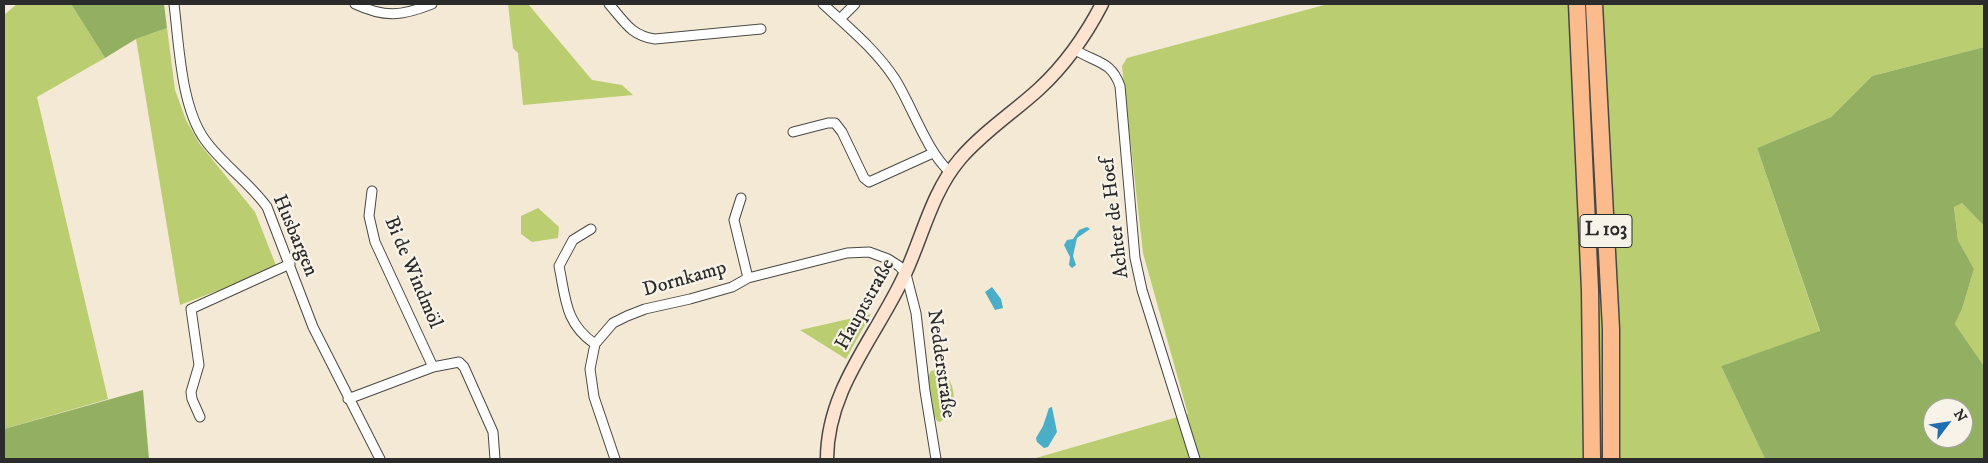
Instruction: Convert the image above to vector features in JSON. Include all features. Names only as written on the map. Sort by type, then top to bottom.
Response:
[{"type":"highway","name":"L 103","points":[[1576,4],[1590,290],[1592,459]]},
{"type":"highway","name":"L 103","points":[[1594,4],[1611,329],[1611,459]]},
{"type":"main road","name":"Hauptstraße","points":[[826,459],[832,413],[841,390],[906,274],[932,205],[950,172],[961,157],[985,134],[1040,88],[1074,49],[1102,4]]},
{"type":"street","name":"Husbargen","points":[[174,4],[188,106],[194,123],[217,155],[255,190],[267,207],[313,327],[348,400],[380,459]]},
{"type":"street","points":[[355,4],[370,11],[386,15],[403,14],[432,4]]},
{"type":"street","points":[[609,4],[631,29],[642,37],[655,39],[761,29]]},
{"type":"street","points":[[823,4],[883,62],[914,112],[934,153],[950,172]]},
{"type":"street","points":[[840,19],[855,4]]},
{"type":"street","name":"Achter de Hoef","points":[[1074,49],[1108,65],[1115,73],[1120,86],[1135,258],[1142,290],[1195,459]]},
{"type":"street","points":[[793,132],[835,123],[842,132],[864,178],[869,182],[934,153]]},
{"type":"street","name":"Bi de Windmöl","points":[[372,191],[368,216],[376,242],[433,367]]},
{"type":"street","points":[[741,198],[734,220],[748,278]]},
{"type":"street","points":[[591,229],[573,240],[559,266],[570,317],[580,332],[595,344],[592,356],[591,382],[600,417],[615,459]]},
{"type":"street","name":"Dornkamp","points":[[595,344],[613,323],[645,309],[690,299],[732,287],[748,278],[847,253],[869,252],[888,259],[899,266],[906,274]]},
{"type":"street","points":[[200,417],[191,392],[199,366],[191,309],[290,264]]},
{"type":"street","name":"Nedderstraße","points":[[906,274],[916,313],[925,392],[936,459]]},
{"type":"street","points":[[348,400],[433,367],[459,362],[464,367],[493,432],[495,459]]},
{"type":"green space","points":[[17,4],[71,4],[105,58],[37,97],[108,399],[4,429],[4,15]]},
{"type":"green space","points":[[71,4],[164,4],[167,28],[136,39],[105,58]]},
{"type":"green space","points":[[508,4],[528,4],[592,80],[622,85],[633,95],[523,105],[518,53],[513,48]]},
{"type":"green space","points":[[1328,4],[1984,4],[1984,47],[1872,76],[1831,117],[1757,148],[1820,332],[1721,366],[1765,459],[1037,459],[1188,414],[1143,253],[1122,66],[1127,58]]},
{"type":"green space","points":[[167,28],[175,90],[186,120],[199,143],[255,212],[277,268],[180,305],[136,39]]},
{"type":"green space","points":[[1984,47],[1984,226],[1962,203],[1954,207],[1958,240],[1974,269],[1962,309],[1955,324],[1984,366],[1984,459],[1765,459],[1721,366],[1820,331],[1757,148],[1831,117],[1872,76]]},
{"type":"green space","points":[[1962,203],[1984,226],[1984,366],[1955,324],[1962,309],[1974,269],[1958,240],[1954,206]]},
{"type":"green space","points":[[538,208],[559,227],[558,238],[532,242],[521,234],[521,216]]},
{"type":"green space","points":[[871,314],[846,359],[800,330]]},
{"type":"green space","points":[[935,370],[948,379],[954,394],[951,409],[940,422],[937,421],[934,415],[928,377],[931,371]]},
{"type":"green space","points":[[143,390],[149,459],[4,459],[4,429]]},
{"type":"water","points":[[1087,227],[1090,229],[1077,238],[1073,256],[1076,265],[1072,268],[1069,265],[1070,257],[1064,245],[1067,240],[1073,239],[1079,230]]},
{"type":"water","points":[[992,287],[1001,299],[1003,308],[995,310],[985,292]]},
{"type":"water","points":[[1052,407],[1057,432],[1048,447],[1044,448],[1037,442],[1036,438],[1043,426],[1049,408]]}]
